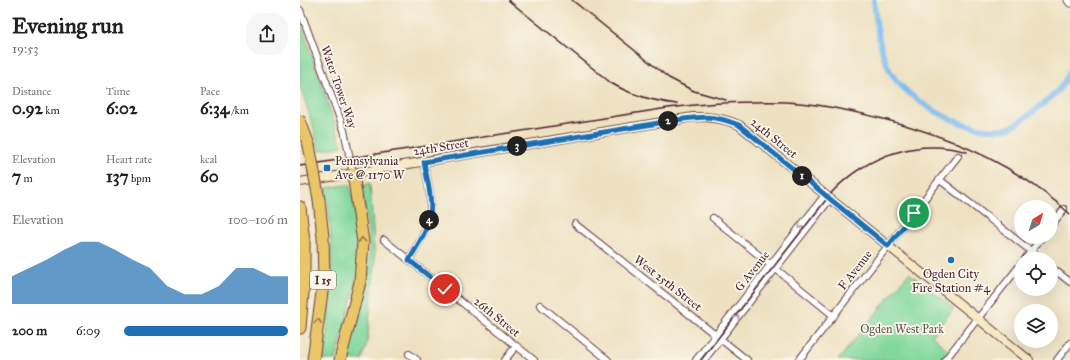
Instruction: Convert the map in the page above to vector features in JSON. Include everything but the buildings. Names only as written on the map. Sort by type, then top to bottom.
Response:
[{"type":"highway","name":"I 15","points":[[300,121],[309,145],[319,200],[323,237],[324,278],[313,360]]},
{"type":"highway","points":[[340,360],[360,282],[363,242],[352,174]]},
{"type":"highway","name":"I 15","points":[[300,208],[304,241],[304,281],[300,328]]},
{"type":"main road","name":"24th Street","points":[[300,182],[677,120],[710,117],[722,119],[739,125],[1029,360]]},
{"type":"street","name":"Water Tower Way","points":[[300,10],[344,130],[352,174]]},
{"type":"street","name":"F Avenue","points":[[799,360],[958,156]]},
{"type":"street","points":[[409,260],[429,221],[430,203],[424,162]]},
{"type":"street","points":[[940,180],[1031,252],[1037,244]]},
{"type":"street","name":"G Avenue","points":[[696,360],[718,337],[828,197]]},
{"type":"street","points":[[1058,217],[1064,209]]},
{"type":"street","points":[[713,218],[834,316]]},
{"type":"street","name":"West 25th Street","points":[[575,224],[747,360]]},
{"type":"street","name":"26th Street","points":[[384,240],[534,360]]},
{"type":"street","points":[[945,360],[1014,273]]},
{"type":"street","points":[[1058,273],[1070,282]]},
{"type":"street","points":[[540,305],[608,360]]},
{"type":"street","name":"G Avenue","points":[[704,360],[718,337]]},
{"type":"street","points":[[1056,360],[1070,343]]},
{"type":"street","points":[[505,360],[516,346]]},
{"type":"street","points":[[409,354],[417,360]]},
{"type":"green space","points":[[300,20],[342,146],[319,151],[314,129],[300,87]]},
{"type":"green space","points":[[370,183],[375,262],[367,343],[362,360],[345,360],[360,312],[368,276],[369,245],[362,187]]},
{"type":"green space","points":[[347,185],[350,186],[358,225],[358,273],[336,360],[324,360],[329,317],[331,274],[329,210],[326,188]]},
{"type":"green space","name":"Ogden West Park","points":[[909,273],[954,308],[932,336],[948,350],[941,360],[838,360]]},
{"type":"waterway","points":[[874,0],[877,27],[883,55],[890,71],[911,95],[926,106],[960,123],[977,128],[993,129],[1008,128],[1013,126],[1050,98],[1062,84],[1070,71]]},
{"type":"railway","points":[[508,0],[611,83],[642,97],[677,104]]},
{"type":"railway","points":[[572,0],[669,78],[694,91],[726,100]]},
{"type":"railway","points":[[300,166],[668,108],[726,103],[795,103],[824,106],[863,114],[919,129],[946,139],[973,150],[1024,178],[1048,195],[1070,214]]},
{"type":"railway","points":[[701,360],[833,191],[847,178],[878,159],[912,149],[930,147],[949,148],[967,152]]},
{"type":"place","name":"Pennsylvania Ave @ 1170 W","points":[[327,168]]},
{"type":"place","name":"Ogden City Fire Station #4","points":[[951,260]]},
{"type":"route","points":[[445,289],[409,260],[429,221],[430,203],[424,162],[693,117],[722,119],[739,125],[888,246],[914,213]]}]
